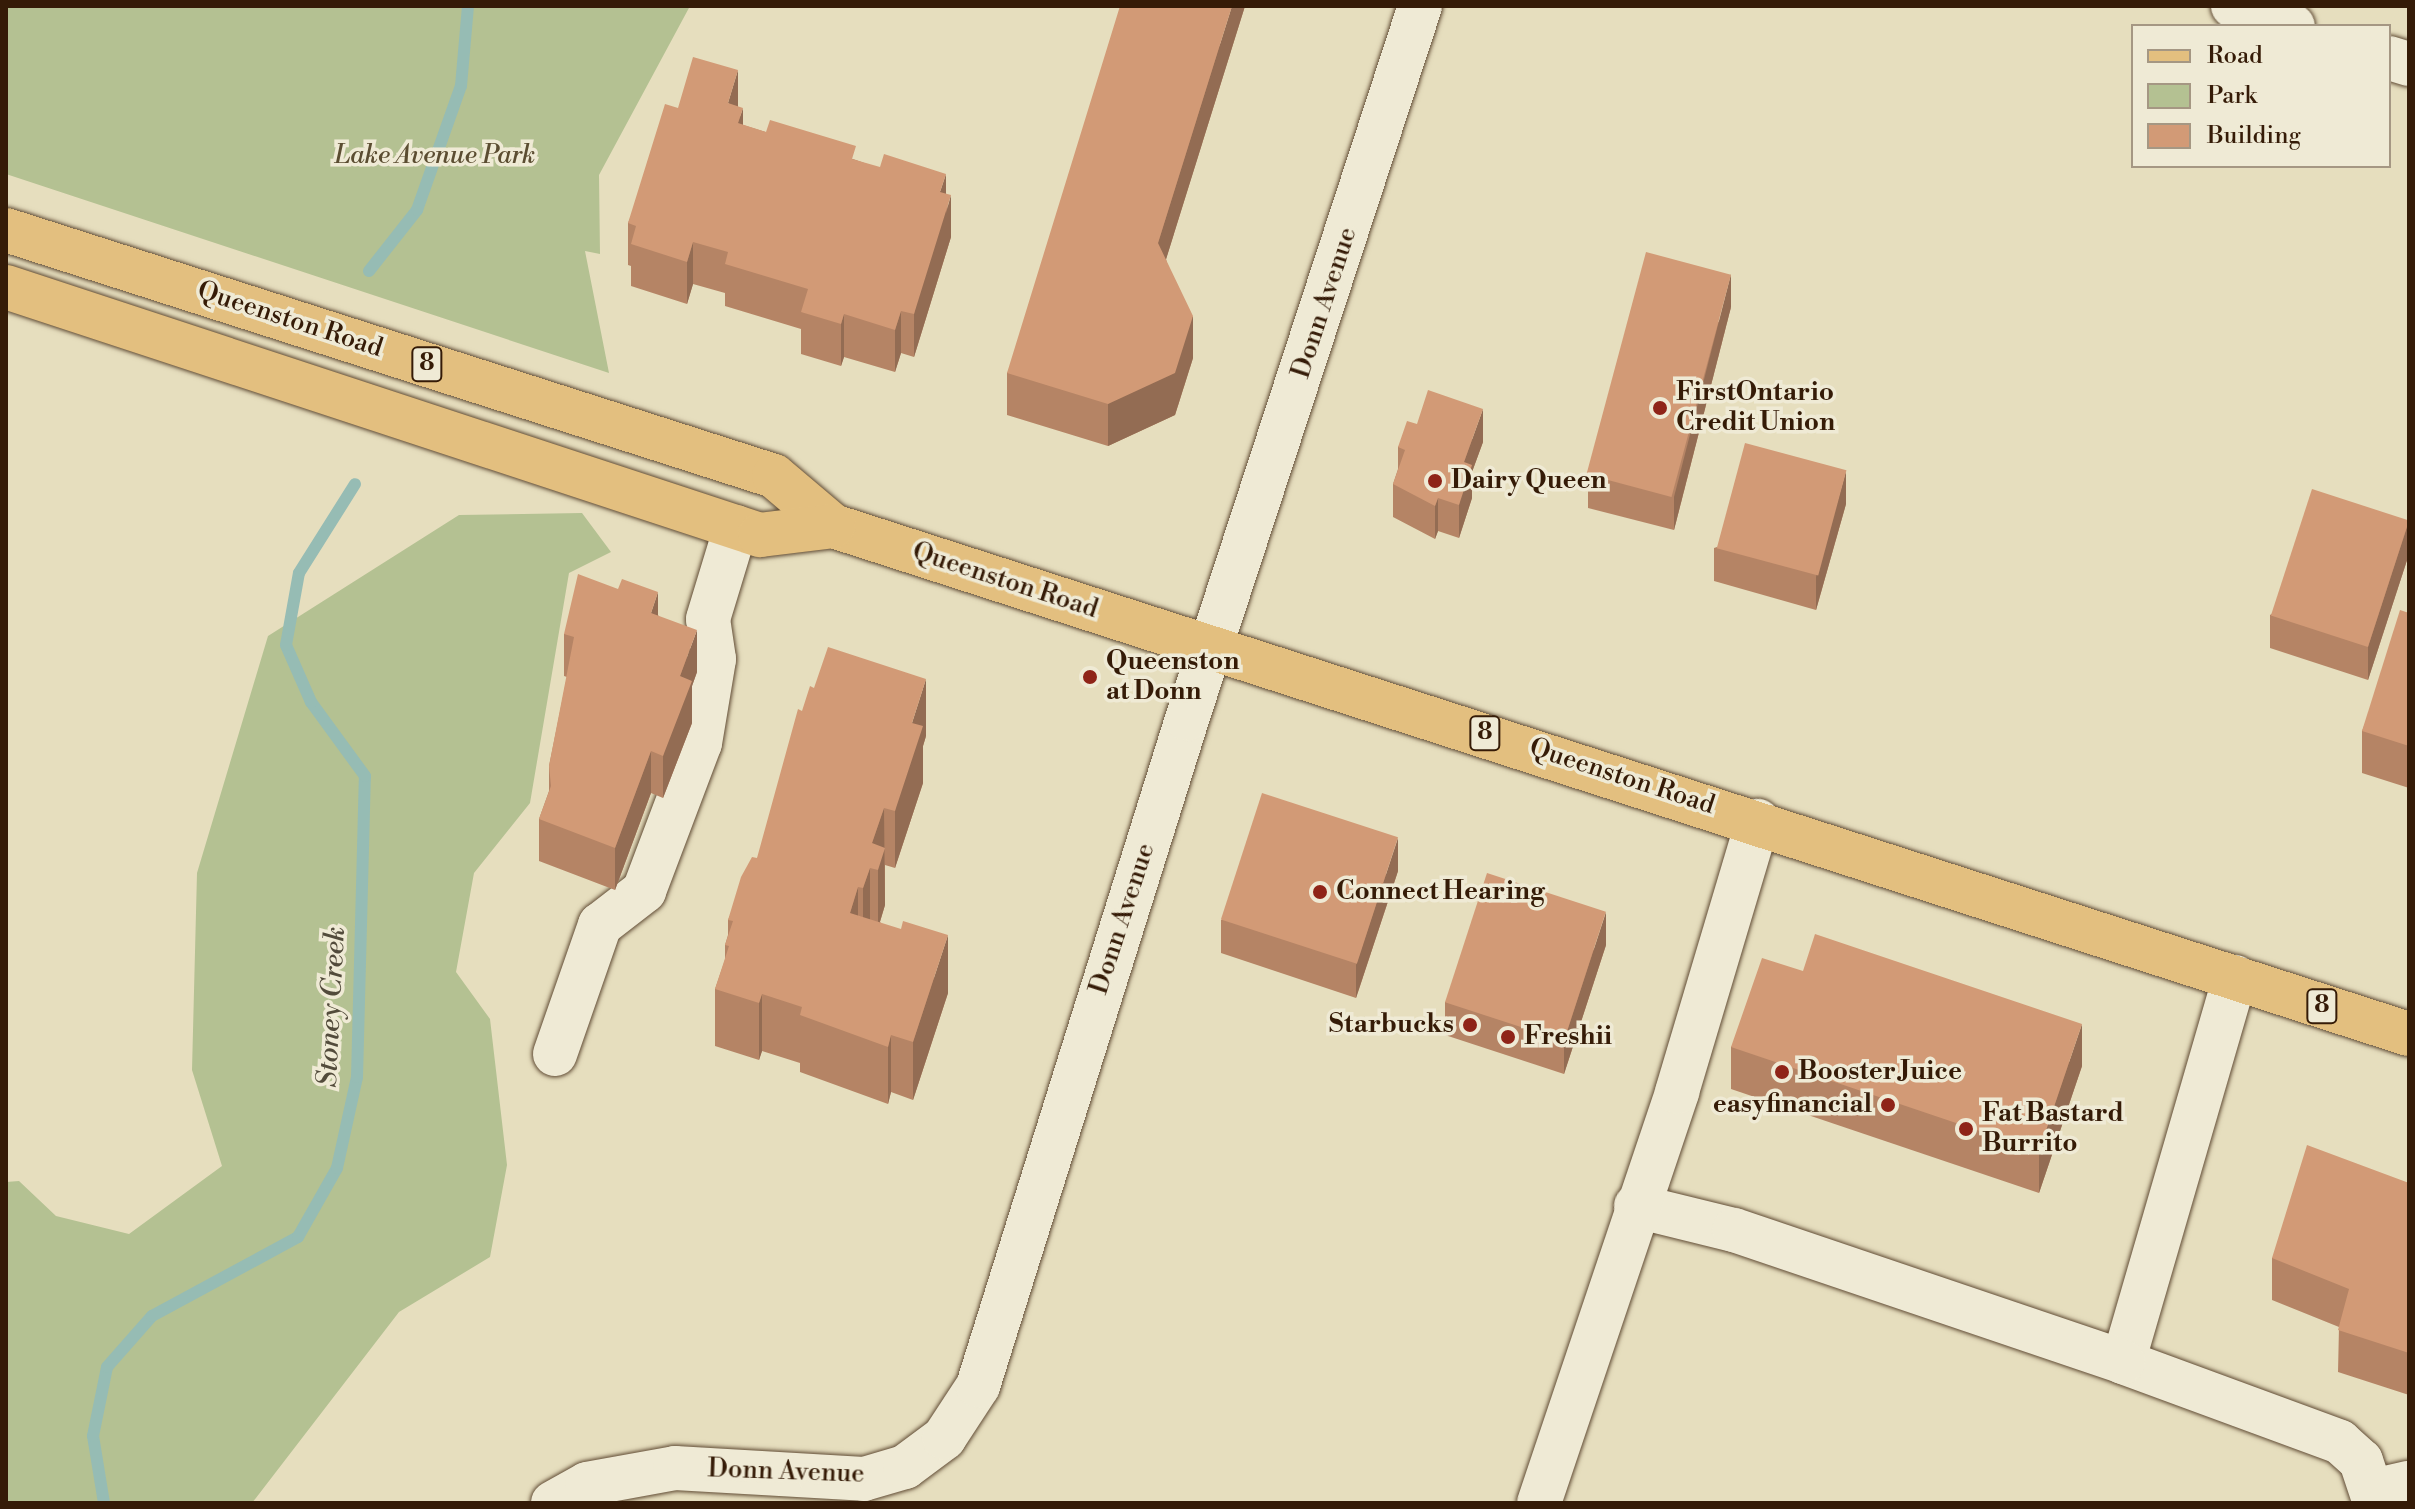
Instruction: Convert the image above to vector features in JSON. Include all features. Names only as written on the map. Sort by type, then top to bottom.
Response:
[{"type":"main road","name":"Queenston Road","points":[[6,230],[774,476],[833,526],[1758,821],[2409,1034]]},
{"type":"main road","name":"Queenston Road","points":[[6,287],[760,535],[833,526]]},
{"type":"street","name":"Donn Avenue","points":[[553,1503],[587,1484],[675,1468],[864,1479],[905,1467],[944,1438],[978,1386],[1211,646],[1420,6]]},
{"type":"street","points":[[2233,6],[2287,24]]},
{"type":"street","points":[[555,1054],[600,925],[644,891],[700,743],[714,659],[708,619],[736,527]]},
{"type":"street","points":[[1539,1503],[1636,1206],[1677,1092],[1758,821]]},
{"type":"street","points":[[2123,1362],[2235,977]]},
{"type":"street","points":[[1636,1206],[1734,1230],[2123,1362],[2340,1442],[2361,1461],[2386,1493]]},
{"type":"green space","name":"Lake Avenue Park","points":[[6,6],[690,6],[599,175],[600,254],[585,251],[609,373],[6,174]]},
{"type":"green space","points":[[582,513],[611,552],[569,573],[530,803],[474,873],[456,972],[490,1019],[507,1165],[490,1257],[399,1312],[252,1503],[6,1503],[6,1182],[19,1181],[56,1216],[129,1234],[222,1166],[192,1070],[197,873],[268,636],[459,515]]},
{"type":"building","points":[[1120,6],[1232,6],[1158,243],[1193,316],[1175,373],[1108,404],[1007,373]]},
{"type":"building","points":[[693,57],[738,70],[728,103],[743,108],[738,123],[766,132],[770,120],[856,146],[852,159],[880,167],[884,154],[946,174],[940,192],[951,195],[914,314],[901,311],[895,330],[844,314],[841,324],[801,312],[808,289],[725,264],[728,252],[693,242],[687,262],[631,244],[636,226],[628,223],[665,104],[678,108]]},
{"type":"building","name":"FirstOntario Credit Union","points":[[1646,252],[1731,275],[1671,497],[1586,474]]},
{"type":"building","name":"Dairy Queen","points":[[1428,390],[1483,409],[1464,462],[1472,465],[1459,505],[1438,498],[1435,506],[1393,484],[1405,450],[1398,447],[1407,421],[1417,424]]},
{"type":"building","points":[[1745,443],[1846,470],[1818,575],[1717,548]]},
{"type":"building","points":[[2312,489],[2409,521],[2368,647],[2271,615]]},
{"type":"building","points":[[578,574],[618,589],[622,579],[658,592],[651,613],[697,630],[680,676],[692,681],[663,756],[651,751],[615,848],[539,819],[551,786],[549,766],[574,637],[564,634]]},
{"type":"building","points":[[2400,610],[2409,613],[2409,746],[2362,731]]},
{"type":"building","points":[[828,647],[926,679],[912,723],[923,726],[895,811],[884,808],[872,843],[885,848],[878,870],[870,868],[863,888],[858,887],[850,913],[901,929],[903,921],[948,935],[913,1042],[891,1035],[888,1047],[800,1015],[802,1007],[762,994],[759,1003],[715,989],[729,946],[725,945],[733,921],[728,920],[741,877],[752,857],[757,858],[798,709],[802,711],[810,686],[814,688]]},
{"type":"building","points":[[1262,793],[1398,837],[1357,964],[1221,919]]},
{"type":"building","points":[[1487,873],[1606,912],[1564,1041],[1445,1002]]},
{"type":"building","points":[[1815,934],[2082,1024],[2039,1151],[1731,1047],[1762,958],[1803,971]]},
{"type":"building","points":[[2307,1145],[2409,1183],[2409,1353],[2338,1330],[2349,1289],[2272,1258]]},
{"type":"waterway","name":"Stoney Creek","points":[[369,271],[417,210],[461,86],[468,6]]},
{"type":"waterway","name":"Stoney Creek","points":[[104,1503],[93,1436],[107,1367],[152,1316],[298,1237],[337,1168],[357,1077],[365,776],[311,702],[286,645],[299,573],[355,484]]},
{"type":"place","name":"FirstOntario Credit Union","points":[[1660,408]]},
{"type":"place","name":"Dairy Queen","points":[[1435,481]]},
{"type":"place","name":"Queenston at Donn","points":[[1090,677]]},
{"type":"place","name":"Connect Hearing","points":[[1320,892]]},
{"type":"place","name":"Starbucks","points":[[1470,1025]]},
{"type":"place","name":"Freshii","points":[[1508,1037]]},
{"type":"place","name":"Booster Juice","points":[[1782,1072]]},
{"type":"place","name":"easyfinancial","points":[[1888,1105]]},
{"type":"place","name":"Fat Bastard Burrito","points":[[1966,1129]]}]
